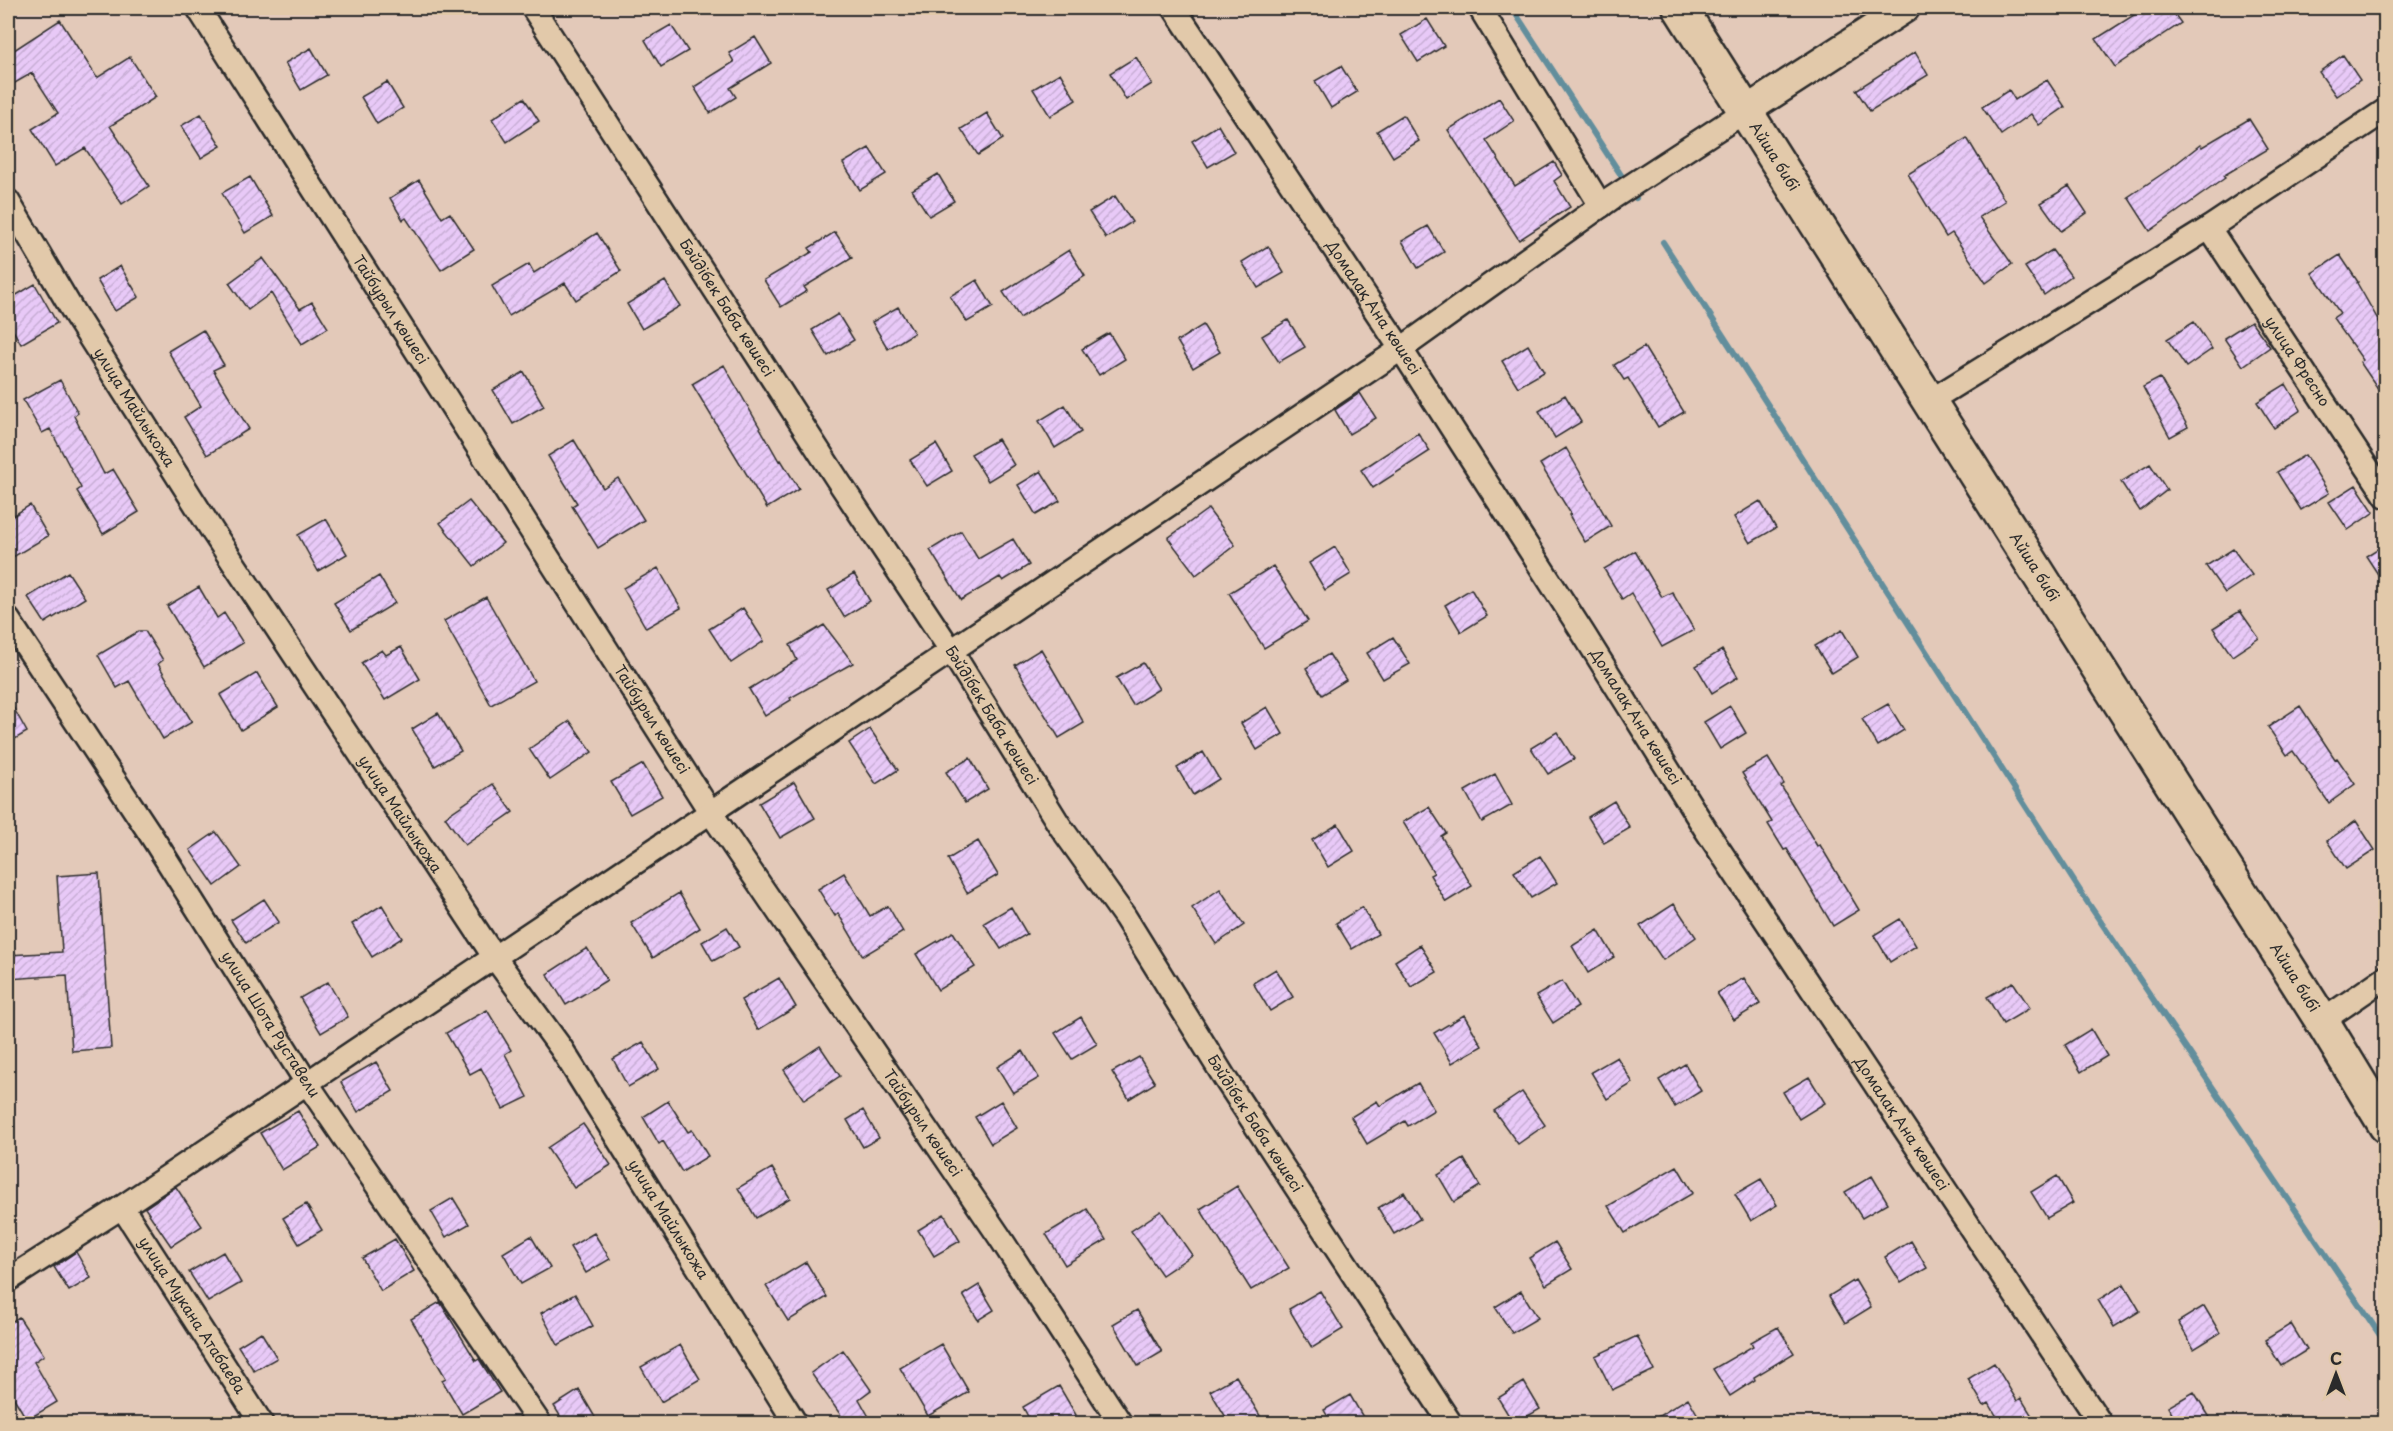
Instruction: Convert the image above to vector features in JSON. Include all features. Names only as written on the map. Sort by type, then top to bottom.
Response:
[{"type":"main road","name":"Айша бибі","points":[[1680,8],[1747,110],[1928,402],[2322,1021],[2385,1126]]},
{"type":"street","name":"Тайбурыл көшесі","points":[[198,8],[711,813],[999,1236],[1121,1424]]},
{"type":"street","name":"Бәйдібек Баба көшесі","points":[[533,8],[952,652],[1060,826],[1125,917],[1226,1080],[1451,1424]]},
{"type":"street","name":"Домалақ Ана көшесі","points":[[1174,8],[1401,349],[1706,830],[2101,1424]]},
{"type":"street","points":[[1480,8],[1606,202]]},
{"type":"street","points":[[8,1280],[122,1207],[495,958],[1401,349],[1667,160],[1905,8]]},
{"type":"street","points":[[1928,402],[2209,228],[2385,110]]},
{"type":"street","name":"улица Майлыкожа","points":[[8,201],[74,314],[213,532],[495,958],[561,1048],[796,1424]]},
{"type":"street","name":"улица Фресно","points":[[2209,228],[2385,496]]},
{"type":"street","name":"улица Шота Руставели","points":[[8,620],[149,832],[307,1083],[540,1424]]},
{"type":"street","points":[[2322,1021],[2385,978]]},
{"type":"street","name":"улица Мукана Атабаева","points":[[122,1207],[262,1424]]},
{"type":"building","points":[[2145,8],[2170,8],[2181,23],[2115,67],[2096,39]]},
{"type":"building","points":[[1427,19],[1444,46],[1418,62],[1401,35]]},
{"type":"building","points":[[60,20],[97,78],[130,57],[156,97],[110,126],[149,186],[122,204],[85,148],[55,166],[32,129],[58,113],[32,73],[8,87],[8,54]]},
{"type":"building","points":[[671,25],[688,51],[661,67],[645,40]]},
{"type":"building","points":[[755,37],[771,63],[730,88],[736,97],[710,113],[694,87],[734,62],[729,53]]},
{"type":"building","points":[[311,48],[327,75],[301,90],[285,63]]},
{"type":"building","points":[[1915,52],[1928,75],[1870,111],[1856,90]]},
{"type":"building","points":[[2343,55],[2360,80],[2336,96],[2319,72]]},
{"type":"building","points":[[1136,57],[1152,84],[1126,100],[1110,73]]},
{"type":"building","points":[[1341,66],[1357,92],[1331,108],[1315,81]]},
{"type":"building","points":[[1060,73],[1076,100],[1050,116],[1033,89]]},
{"type":"building","points":[[2047,80],[2065,107],[2039,125],[2031,114],[2001,135],[1982,107],[2009,90],[2015,100]]},
{"type":"building","points":[[387,82],[403,108],[377,124],[361,97]]},
{"type":"building","points":[[524,98],[539,121],[507,142],[492,119]]},
{"type":"building","points":[[1499,98],[1514,121],[1486,140],[1515,186],[1554,162],[1562,175],[1554,181],[1570,207],[1519,240],[1448,130]]},
{"type":"building","points":[[987,113],[1003,139],[978,155],[961,129]]},
{"type":"building","points":[[201,114],[221,146],[201,158],[181,126]]},
{"type":"building","points":[[1403,115],[1419,141],[1393,157],[1377,131]]},
{"type":"building","points":[[2249,119],[2268,149],[2223,176],[2225,178],[2150,231],[2128,197],[2200,145],[2202,147]]},
{"type":"building","points":[[1218,125],[1234,152],[1208,167],[1192,141]]},
{"type":"building","points":[[1967,138],[2005,201],[1979,217],[2012,264],[1986,283],[1952,233],[1946,237],[1908,174]]},
{"type":"building","points":[[869,148],[886,174],[860,190],[843,163]]},
{"type":"building","points":[[938,174],[954,201],[929,216],[912,190]]},
{"type":"building","points":[[250,177],[273,216],[245,233],[222,193]]},
{"type":"building","points":[[419,180],[442,218],[450,213],[474,249],[441,270],[406,218],[403,220],[390,198]]},
{"type":"building","points":[[2069,186],[2087,213],[2061,231],[2041,203]]},
{"type":"building","points":[[1115,196],[1132,222],[1106,238],[1089,212]]},
{"type":"building","points":[[1428,226],[1444,252],[1418,268],[1402,241]]},
{"type":"building","points":[[835,232],[852,258],[804,287],[807,291],[781,307],[764,280],[812,252],[809,248]]},
{"type":"building","points":[[597,233],[621,271],[576,300],[565,283],[509,316],[492,286],[529,264],[534,273]]},
{"type":"building","points":[[1268,246],[1284,273],[1258,288],[1242,262]]},
{"type":"building","points":[[1069,250],[1085,276],[1020,318],[1003,292]]},
{"type":"building","points":[[2052,250],[2071,276],[2044,295],[2025,267]]},
{"type":"building","points":[[2340,255],[2358,282],[2385,332],[2385,399],[2360,362],[2363,360],[2333,318],[2340,313],[2312,273]]},
{"type":"building","points":[[263,258],[300,309],[312,302],[328,328],[302,344],[271,293],[248,310],[229,283]]},
{"type":"building","points":[[120,266],[139,297],[115,311],[97,280]]},
{"type":"building","points":[[977,280],[993,307],[967,322],[950,296]]},
{"type":"building","points":[[665,281],[680,306],[642,329],[627,304]]},
{"type":"building","points":[[35,284],[57,323],[21,344],[8,322],[8,300]]},
{"type":"building","points":[[898,307],[914,333],[888,349],[872,322]]},
{"type":"building","points":[[838,314],[854,340],[828,356],[812,330]]},
{"type":"building","points":[[1288,320],[1305,347],[1279,362],[1262,336]]},
{"type":"building","points":[[2251,321],[2270,347],[2243,366],[2224,338]]},
{"type":"building","points":[[2194,322],[2212,349],[2186,367],[2167,339]]},
{"type":"building","points":[[1203,325],[1220,352],[1193,368],[1177,341]]},
{"type":"building","points":[[203,330],[224,365],[213,370],[249,429],[207,455],[184,417],[201,406],[168,351]]},
{"type":"building","points":[[1109,333],[1125,359],[1099,375],[1082,349]]},
{"type":"building","points":[[1528,345],[1544,372],[1518,387],[1502,361]]},
{"type":"building","points":[[1644,347],[1684,412],[1658,427],[1628,378],[1624,380],[1614,365]]},
{"type":"building","points":[[724,365],[779,461],[781,460],[799,489],[767,508],[692,384]]},
{"type":"building","points":[[524,372],[544,406],[513,424],[493,390]]},
{"type":"building","points":[[2160,378],[2188,427],[2170,437],[2143,387]]},
{"type":"building","points":[[60,380],[78,413],[74,416],[104,474],[113,469],[139,512],[103,534],[77,491],[81,488],[50,429],[42,433],[23,400]]},
{"type":"building","points":[[2286,384],[2301,410],[2274,428],[2257,402]]},
{"type":"building","points":[[1360,393],[1376,418],[1349,434],[1335,410]]},
{"type":"building","points":[[1565,395],[1581,422],[1555,438],[1539,411]]},
{"type":"building","points":[[1065,405],[1081,432],[1055,448],[1039,421]]},
{"type":"building","points":[[1418,433],[1430,451],[1373,488],[1361,470]]},
{"type":"building","points":[[998,439],[1014,465],[988,481],[971,454]]},
{"type":"building","points":[[574,440],[603,488],[618,478],[644,520],[598,548],[572,506],[577,503],[548,456]]},
{"type":"building","points":[[936,444],[952,471],[927,486],[910,460]]},
{"type":"building","points":[[1566,448],[1611,526],[1585,542],[1569,515],[1571,514],[1540,464]]},
{"type":"building","points":[[2305,455],[2329,493],[2301,510],[2277,472]]},
{"type":"building","points":[[2150,464],[2167,490],[2140,511],[2121,482]]},
{"type":"building","points":[[1041,471],[1060,501],[1036,515],[1018,485]]},
{"type":"building","points":[[2356,485],[2374,512],[2348,530],[2329,502]]},
{"type":"building","points":[[469,501],[503,543],[474,566],[440,523]]},
{"type":"building","points":[[1760,501],[1776,528],[1750,543],[1734,517]]},
{"type":"building","points":[[30,505],[48,536],[8,560],[8,519]]},
{"type":"building","points":[[1208,509],[1235,545],[1196,575],[1168,538]]},
{"type":"building","points":[[326,519],[347,554],[318,571],[298,535]]},
{"type":"building","points":[[961,531],[978,559],[1013,539],[1029,565],[1003,581],[1000,577],[961,600],[930,550]]},
{"type":"building","points":[[2385,544],[2385,585],[2366,556]]},
{"type":"building","points":[[1335,547],[1351,574],[1325,590],[1309,563]]},
{"type":"building","points":[[2233,549],[2252,575],[2225,593],[2206,566]]},
{"type":"building","points":[[1635,551],[1662,597],[1672,592],[1694,630],[1662,647],[1631,593],[1622,599],[1604,569]]},
{"type":"building","points":[[1273,566],[1308,621],[1264,648],[1229,593]]},
{"type":"building","points":[[658,568],[681,608],[646,628],[623,588]]},
{"type":"building","points":[[68,572],[85,598],[45,623],[28,597]]},
{"type":"building","points":[[854,574],[870,601],[844,617],[828,590]]},
{"type":"building","points":[[379,576],[395,603],[351,630],[334,603]]},
{"type":"building","points":[[199,587],[217,618],[224,613],[243,643],[204,667],[167,606]]},
{"type":"building","points":[[1471,589],[1487,616],[1461,632],[1445,605]]},
{"type":"building","points":[[486,597],[534,681],[491,705],[444,621]]},
{"type":"building","points":[[743,608],[764,641],[731,663],[709,629]]},
{"type":"building","points":[[2240,611],[2259,638],[2232,656],[2213,628]]},
{"type":"building","points":[[824,625],[853,663],[790,698],[791,700],[765,716],[749,689],[797,660],[790,645]]},
{"type":"building","points":[[1842,630],[1858,657],[1832,673],[1815,646]]},
{"type":"building","points":[[139,631],[145,631],[163,660],[158,664],[192,722],[163,739],[129,681],[117,688],[98,655]]},
{"type":"building","points":[[1393,637],[1410,664],[1383,679],[1367,653]]},
{"type":"building","points":[[401,647],[420,679],[385,700],[361,663],[382,650],[386,655]]},
{"type":"building","points":[[1041,649],[1084,723],[1059,738],[1015,665]]},
{"type":"building","points":[[1722,650],[1738,677],[1712,693],[1696,666]]},
{"type":"building","points":[[1329,654],[1346,680],[1322,695],[1306,668]]},
{"type":"building","points":[[1143,663],[1159,689],[1133,705],[1116,678]]},
{"type":"building","points":[[257,673],[278,707],[241,730],[220,695]]},
{"type":"building","points":[[8,698],[27,732],[8,743]]},
{"type":"building","points":[[1888,704],[1904,730],[1878,746],[1862,719]]},
{"type":"building","points":[[1730,706],[1746,733],[1720,749],[1704,722]]},
{"type":"building","points":[[2300,706],[2335,759],[2337,758],[2355,784],[2329,803],[2293,751],[2287,755],[2268,727]]},
{"type":"building","points":[[1267,707],[1283,734],[1257,750],[1241,723]]},
{"type":"building","points":[[438,713],[461,751],[435,766],[412,729]]},
{"type":"building","points":[[570,721],[592,752],[550,780],[529,749]]},
{"type":"building","points":[[870,729],[898,770],[876,784],[849,743]]},
{"type":"building","points":[[1557,732],[1574,759],[1548,774],[1531,748]]},
{"type":"building","points":[[1203,752],[1219,779],[1193,795],[1177,768]]},
{"type":"building","points":[[970,758],[988,789],[965,803],[946,772]]},
{"type":"building","points":[[1768,758],[1784,784],[1781,786],[1859,910],[1833,926],[1787,849],[1784,850],[1768,824],[1772,822],[1742,773]]},
{"type":"building","points":[[643,764],[662,796],[630,814],[611,782]]},
{"type":"building","points":[[1495,774],[1512,805],[1482,822],[1465,791]]},
{"type":"building","points":[[794,782],[815,818],[780,838],[759,803]]},
{"type":"building","points":[[493,784],[513,812],[465,845],[445,817]]},
{"type":"building","points":[[1614,801],[1630,828],[1604,843],[1588,817]]},
{"type":"building","points":[[1429,807],[1446,833],[1441,836],[1472,886],[1446,902],[1430,875],[1434,873],[1403,822]]},
{"type":"building","points":[[2356,821],[2375,850],[2346,869],[2327,841]]},
{"type":"building","points":[[1338,824],[1354,851],[1328,867],[1312,840]]},
{"type":"building","points":[[216,832],[241,867],[215,886],[190,850]]},
{"type":"building","points":[[978,841],[998,875],[967,893],[948,859]]},
{"type":"building","points":[[1540,856],[1557,883],[1531,898],[1514,872]]},
{"type":"building","points":[[99,873],[111,1048],[72,1051],[67,975],[8,979],[8,955],[62,952],[57,876]]},
{"type":"building","points":[[844,873],[870,916],[888,906],[903,932],[863,956],[838,913],[835,916],[818,889]]},
{"type":"building","points":[[1220,889],[1244,925],[1216,944],[1192,908]]},
{"type":"building","points":[[679,893],[700,928],[653,958],[631,923]]},
{"type":"building","points":[[264,899],[279,922],[246,943],[231,920]]},
{"type":"building","points":[[1674,904],[1696,937],[1663,960],[1640,926]]},
{"type":"building","points":[[382,905],[402,938],[372,957],[352,924]]},
{"type":"building","points":[[1011,907],[1027,934],[1001,949],[984,923]]},
{"type":"building","points":[[1362,907],[1378,934],[1352,949],[1336,923]]},
{"type":"building","points":[[1900,919],[1916,946],[1890,962],[1874,935]]},
{"type":"building","points":[[727,927],[739,947],[713,961],[702,942]]},
{"type":"building","points":[[1598,930],[1614,957],[1588,973],[1572,946]]},
{"type":"building","points":[[953,932],[975,967],[938,990],[916,954]]},
{"type":"building","points":[[1420,945],[1437,972],[1411,987],[1395,961]]},
{"type":"building","points":[[587,948],[607,980],[566,1005],[547,974]]},
{"type":"building","points":[[1276,969],[1293,997],[1270,1011],[1253,983]]},
{"type":"building","points":[[779,978],[796,1007],[758,1030],[741,1000]]},
{"type":"building","points":[[1744,978],[1760,1004],[1734,1020],[1717,993]]},
{"type":"building","points":[[1562,981],[1578,1007],[1553,1023],[1536,996]]},
{"type":"building","points":[[328,982],[348,1017],[321,1033],[300,998]]},
{"type":"building","points":[[2013,982],[2030,1008],[2003,1024],[1987,997]]},
{"type":"building","points":[[487,1010],[511,1050],[505,1054],[528,1097],[503,1109],[481,1068],[470,1074],[446,1033]]},
{"type":"building","points":[[1464,1015],[1482,1046],[1452,1063],[1434,1033]]},
{"type":"building","points":[[1081,1017],[1097,1044],[1072,1059],[1055,1033]]},
{"type":"building","points":[[2091,1029],[2107,1056],[2081,1072],[2065,1045]]},
{"type":"building","points":[[643,1042],[659,1069],[628,1087],[613,1059]]},
{"type":"building","points":[[820,1046],[840,1076],[804,1100],[784,1070]]},
{"type":"building","points":[[1023,1051],[1039,1078],[1013,1093],[997,1067]]},
{"type":"building","points":[[1139,1057],[1155,1083],[1129,1099],[1112,1072]]},
{"type":"building","points":[[1617,1057],[1633,1083],[1607,1099],[1591,1072]]},
{"type":"building","points":[[376,1062],[393,1091],[358,1112],[341,1082]]},
{"type":"building","points":[[1685,1064],[1701,1091],[1675,1107],[1659,1080]]},
{"type":"building","points":[[1809,1077],[1825,1103],[1799,1119],[1783,1092]]},
{"type":"building","points":[[1418,1083],[1434,1110],[1408,1126],[1405,1121],[1367,1144],[1351,1117],[1377,1101],[1380,1106]]},
{"type":"building","points":[[1522,1092],[1545,1125],[1518,1144],[1494,1111]]},
{"type":"building","points":[[668,1101],[688,1132],[692,1130],[708,1156],[682,1172],[663,1141],[659,1144],[643,1117]]},
{"type":"building","points":[[1001,1101],[1017,1128],[991,1144],[975,1117]]},
{"type":"building","points":[[863,1110],[879,1138],[863,1147],[847,1120]]},
{"type":"building","points":[[298,1111],[320,1147],[282,1170],[260,1133]]},
{"type":"building","points":[[583,1124],[611,1165],[574,1188],[547,1148]]},
{"type":"building","points":[[1464,1159],[1480,1186],[1454,1202],[1438,1175]]},
{"type":"building","points":[[1677,1166],[1693,1193],[1625,1233],[1608,1206]]},
{"type":"building","points":[[772,1168],[790,1198],[756,1218],[738,1188]]},
{"type":"building","points":[[1872,1176],[1888,1203],[1862,1218],[1845,1192]]},
{"type":"building","points":[[2057,1176],[2073,1203],[2047,1218],[2031,1192]]},
{"type":"building","points":[[1761,1179],[1777,1205],[1751,1221],[1735,1194]]},
{"type":"building","points":[[1237,1186],[1289,1268],[1251,1290],[1200,1209]]},
{"type":"building","points":[[176,1187],[202,1226],[171,1246],[145,1208]]},
{"type":"building","points":[[1404,1192],[1420,1219],[1394,1234],[1378,1208]]},
{"type":"building","points":[[453,1198],[469,1224],[446,1237],[431,1211]]},
{"type":"building","points":[[306,1204],[322,1230],[299,1244],[283,1218]]},
{"type":"building","points":[[1087,1209],[1106,1240],[1065,1265],[1046,1234]]},
{"type":"building","points":[[1161,1211],[1192,1255],[1162,1275],[1131,1231]]},
{"type":"building","points":[[944,1214],[960,1241],[934,1256],[918,1230]]},
{"type":"building","points":[[594,1233],[610,1259],[586,1273],[570,1247]]},
{"type":"building","points":[[531,1236],[550,1268],[521,1284],[503,1253]]},
{"type":"building","points":[[395,1239],[414,1271],[381,1291],[362,1258]]},
{"type":"building","points":[[1911,1241],[1927,1268],[1901,1283],[1885,1257]]},
{"type":"building","points":[[1555,1242],[1572,1269],[1546,1285],[1529,1258]]},
{"type":"building","points":[[76,1252],[91,1278],[69,1291],[54,1267]]},
{"type":"building","points":[[223,1252],[241,1283],[208,1302],[189,1272]]},
{"type":"building","points":[[806,1262],[827,1297],[788,1321],[766,1286]]},
{"type":"building","points":[[1855,1280],[1871,1307],[1845,1323],[1829,1296]]},
{"type":"building","points":[[2124,1284],[2140,1311],[2114,1327],[2098,1300]]},
{"type":"building","points":[[979,1285],[994,1310],[978,1320],[963,1295]]},
{"type":"building","points":[[1320,1291],[1343,1329],[1312,1348],[1289,1309]]},
{"type":"building","points":[[1521,1291],[1538,1318],[1512,1333],[1495,1307]]},
{"type":"building","points":[[575,1294],[593,1326],[558,1345],[541,1313]]},
{"type":"building","points":[[440,1302],[476,1361],[479,1359],[500,1392],[462,1414],[442,1380],[446,1378],[411,1319]]},
{"type":"building","points":[[2204,1306],[2220,1333],[2194,1349],[2178,1322]]},
{"type":"building","points":[[1137,1310],[1162,1352],[1138,1366],[1113,1324]]},
{"type":"building","points":[[19,1317],[44,1355],[34,1362],[57,1402],[27,1420],[8,1388],[8,1324]]},
{"type":"building","points":[[2291,1324],[2307,1350],[2281,1366],[2265,1340]]},
{"type":"building","points":[[1778,1327],[1794,1353],[1754,1377],[1755,1380],[1730,1396],[1713,1369],[1753,1346],[1751,1342]]},
{"type":"building","points":[[261,1332],[277,1358],[254,1371],[238,1346]]},
{"type":"building","points":[[1637,1336],[1654,1370],[1612,1390],[1595,1356]]},
{"type":"building","points":[[941,1344],[969,1392],[928,1416],[900,1368]]},
{"type":"building","points":[[680,1345],[700,1379],[661,1402],[641,1367]]},
{"type":"building","points":[[843,1350],[871,1390],[859,1399],[873,1424],[847,1424],[811,1373]]},
{"type":"building","points":[[1994,1363],[2017,1401],[2021,1398],[2037,1424],[2001,1424],[1989,1403],[1984,1406],[1968,1379]]},
{"type":"building","points":[[1236,1376],[1265,1424],[1230,1424],[1210,1391]]},
{"type":"building","points":[[1524,1382],[1540,1409],[1514,1424],[1498,1398]]},
{"type":"building","points":[[1059,1386],[1076,1415],[1062,1424],[1032,1424],[1023,1407]]},
{"type":"building","points":[[579,1390],[599,1424],[565,1424],[554,1406]]},
{"type":"building","points":[[2194,1392],[2214,1424],[2178,1424],[2168,1407]]},
{"type":"building","points":[[1350,1395],[1367,1424],[1332,1424],[1324,1410]]},
{"type":"building","points":[[1688,1398],[1703,1424],[1646,1424]]},
{"type":"waterway","points":[[1512,8],[1636,198]]},
{"type":"waterway","points":[[1663,242],[2086,900],[2386,1344]]}]
